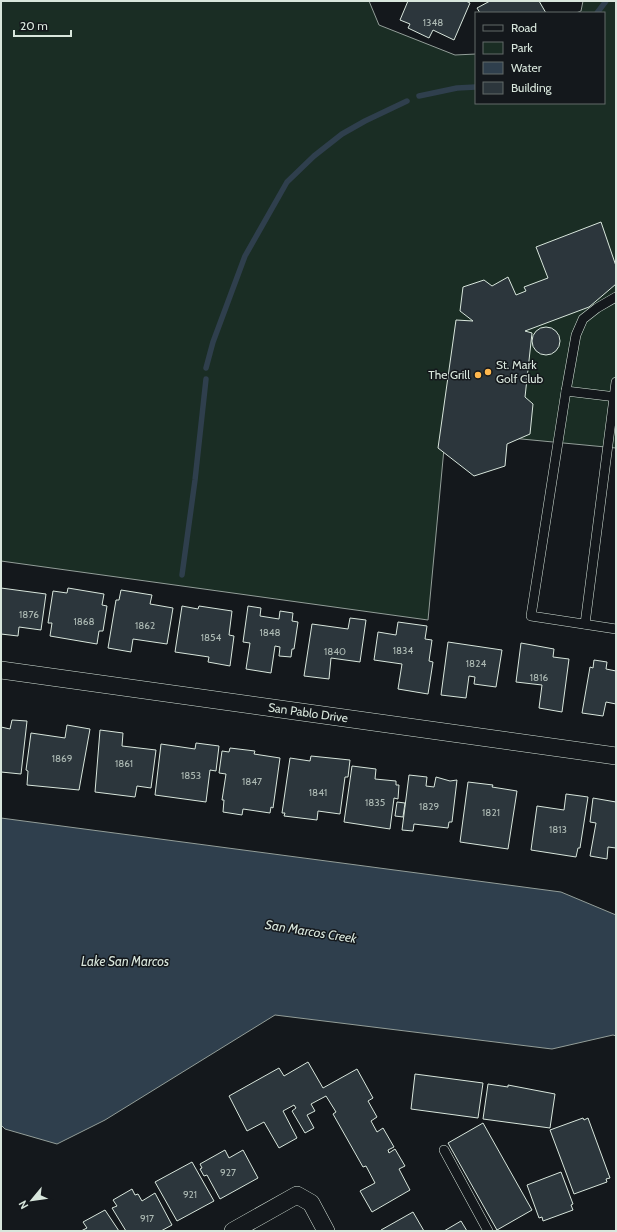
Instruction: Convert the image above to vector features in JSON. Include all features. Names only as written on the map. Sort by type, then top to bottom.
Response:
[{"type":"street","name":"San Pablo Drive","points":[[1,670],[616,756]]},
{"type":"street","points":[[233,1231],[297,1195],[311,1203],[326,1231]]},
{"type":"lane","points":[[616,298],[597,308],[583,319],[576,335],[531,616],[616,629]]},
{"type":"lane","points":[[585,624],[616,382]]},
{"type":"lane","points":[[566,391],[615,397]]},
{"type":"lane","points":[[444,1150],[488,1231]]},
{"type":"green space","points":[[1,1],[369,1],[379,25],[455,55],[475,54],[475,104],[605,104],[605,12],[578,12],[581,11],[583,1],[616,1],[616,448],[511,438],[446,427],[428,620],[1,561]]},
{"type":"water","name":"Lake San Marcos","points":[[1,818],[561,892],[616,915],[616,1036],[613,1035],[552,1049],[275,1015],[105,1120],[57,1144],[5,1129],[1,1125]]},
{"type":"building","points":[[408,1],[466,1],[470,3],[454,40],[433,30],[429,38],[408,28],[410,24],[400,20]]},
{"type":"building","points":[[490,1],[539,1],[545,12],[479,12],[477,8]]},
{"type":"building","name":"St. Mark Golf Club","points":[[601,222],[616,266],[616,284],[589,307],[525,331],[532,333],[525,397],[533,404],[530,434],[507,444],[505,466],[474,476],[438,448],[456,320],[473,321],[460,311],[463,287],[484,280],[492,286],[508,277],[516,295],[526,291],[524,287],[548,278],[536,247]]},
{"type":"building","points":[[546,327],[556,331],[560,341],[556,351],[546,355],[536,351],[532,341],[536,331]]},
{"type":"building","points":[[1,588],[46,594],[41,630],[19,627],[18,636],[1,634]]},
{"type":"building","points":[[68,588],[104,594],[102,605],[107,606],[103,631],[99,631],[97,644],[50,636],[52,623],[48,623],[53,591],[67,593]]},
{"type":"building","points":[[121,590],[152,595],[150,604],[173,608],[167,644],[133,639],[131,652],[108,648],[116,600],[119,600]]},
{"type":"building","points":[[182,606],[198,609],[199,606],[232,611],[229,635],[234,636],[230,666],[208,662],[209,657],[175,652]]},
{"type":"building","points":[[248,606],[261,608],[260,616],[279,619],[280,611],[293,613],[292,621],[298,622],[294,649],[292,649],[291,657],[279,656],[280,647],[275,646],[271,673],[246,669],[250,643],[243,642]]},
{"type":"building","points":[[350,618],[366,620],[360,662],[331,658],[329,679],[304,676],[312,624],[348,629]]},
{"type":"building","points":[[398,622],[427,626],[425,639],[432,640],[429,661],[433,662],[428,694],[398,689],[402,664],[374,660],[378,632],[396,635]]},
{"type":"building","points":[[448,642],[502,650],[496,687],[474,684],[475,677],[469,676],[466,698],[441,695]]},
{"type":"building","points":[[521,643],[554,649],[553,657],[569,659],[562,712],[539,708],[542,685],[516,682]]},
{"type":"building","points":[[594,660],[607,662],[606,669],[616,671],[616,704],[606,702],[603,716],[582,713],[590,667],[593,668]]},
{"type":"building","points":[[12,720],[27,721],[21,774],[1,772],[1,727],[10,729]]},
{"type":"building","points":[[67,725],[90,729],[79,790],[27,785],[28,771],[26,770],[31,733],[65,738]]},
{"type":"building","points":[[100,730],[123,733],[122,746],[156,750],[151,788],[137,786],[135,797],[95,792]]},
{"type":"building","points":[[196,743],[219,746],[216,771],[210,770],[206,802],[155,795],[161,744],[195,749]]},
{"type":"building","points":[[230,748],[255,751],[254,754],[280,758],[273,808],[271,807],[270,813],[243,809],[242,815],[223,812],[224,800],[222,800],[226,774],[219,773],[222,751],[229,752]]},
{"type":"building","points":[[311,756],[350,760],[348,777],[345,777],[340,814],[318,811],[317,820],[284,816],[285,813],[282,813],[290,758],[310,761]]},
{"type":"building","points":[[352,766],[376,769],[375,779],[396,781],[396,785],[399,785],[398,799],[394,798],[390,829],[344,822]]},
{"type":"building","points":[[409,775],[427,777],[426,786],[434,787],[436,777],[450,781],[457,780],[452,822],[449,822],[448,828],[414,824],[413,831],[402,830]]},
{"type":"building","points":[[468,782],[493,785],[492,787],[517,791],[508,849],[460,842]]},
{"type":"building","points":[[566,794],[588,797],[580,848],[578,848],[576,857],[531,850],[537,806],[564,810]]},
{"type":"building","points":[[593,798],[616,802],[616,848],[608,847],[607,859],[590,856],[596,823],[590,822]]},
{"type":"building","points":[[397,802],[405,803],[403,817],[395,816]]},
{"type":"building","points":[[308,1062],[323,1088],[357,1069],[373,1098],[368,1101],[377,1117],[371,1121],[377,1132],[383,1128],[394,1147],[388,1150],[389,1153],[395,1149],[405,1166],[399,1169],[410,1190],[372,1212],[360,1191],[375,1183],[366,1166],[363,1167],[333,1114],[336,1112],[326,1096],[311,1104],[315,1111],[307,1115],[314,1128],[305,1133],[292,1111],[296,1108],[294,1105],[283,1111],[297,1138],[279,1148],[264,1122],[247,1131],[229,1096],[279,1068],[284,1076]]},
{"type":"building","points":[[415,1074],[483,1083],[478,1118],[411,1109]]},
{"type":"building","points":[[488,1084],[508,1087],[508,1085],[555,1094],[550,1128],[483,1119]]},
{"type":"building","points":[[583,1118],[584,1120],[588,1118],[610,1178],[606,1179],[607,1182],[574,1194],[550,1130]]},
{"type":"building","points":[[483,1123],[532,1210],[497,1230],[448,1143]]},
{"type":"building","points":[[225,1150],[229,1158],[243,1150],[258,1178],[220,1199],[207,1175],[204,1176],[200,1169],[202,1168],[200,1164]]},
{"type":"building","points":[[192,1162],[214,1201],[177,1221],[155,1182]]},
{"type":"building","points":[[561,1172],[573,1204],[571,1205],[573,1210],[543,1221],[542,1217],[539,1218],[527,1185]]},
{"type":"building","points":[[132,1189],[135,1195],[138,1194],[142,1201],[155,1193],[172,1225],[161,1231],[126,1231],[112,1208],[117,1206],[113,1200]]},
{"type":"building","points":[[105,1210],[119,1231],[81,1231],[87,1228],[83,1222]]},
{"type":"building","points":[[413,1212],[424,1231],[381,1230]]},
{"type":"building","points":[[461,1221],[467,1231],[444,1231]]},
{"type":"waterway","points":[[598,12],[606,1]]},
{"type":"waterway","points":[[419,96],[457,88],[475,87]]},
{"type":"waterway","points":[[206,368],[213,342],[245,256],[287,182],[314,156],[342,134],[407,101]]},
{"type":"waterway","points":[[182,575],[195,480],[206,379]]},
{"type":"place","name":"St. Mark Golf Club","points":[[488,372]]},
{"type":"place","name":"The Grill","points":[[478,375]]},
{"type":"water label","name":"San Marcos Creek","points":[[311,931]]}]
